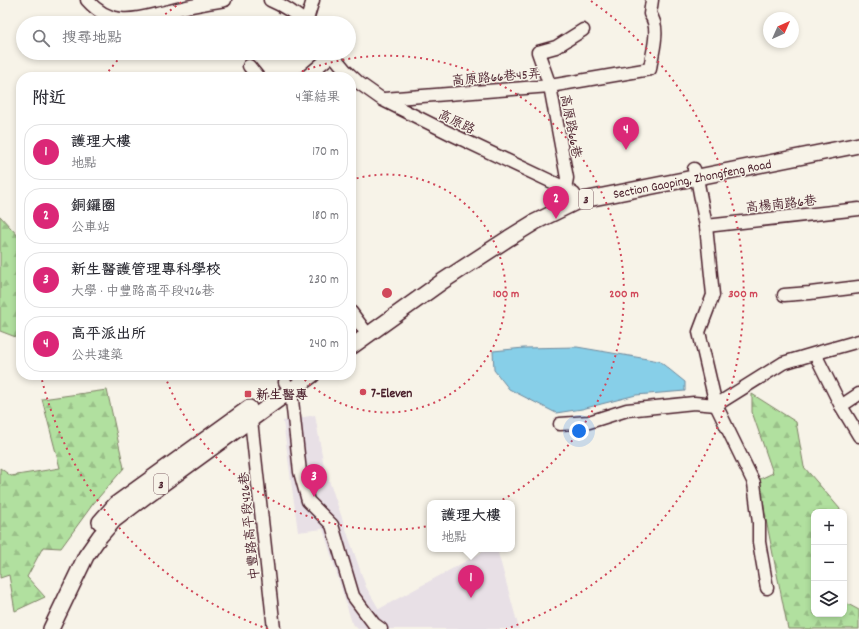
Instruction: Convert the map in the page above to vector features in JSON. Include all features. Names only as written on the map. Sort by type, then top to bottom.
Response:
[{"type":"main road","name":"Section Gaoping, Zhongfeng Road","points":[[695,173],[859,135]]},
{"type":"main road","name":"Section Gaoping, Zhongfeng Road","points":[[360,332],[437,274],[525,217],[570,196],[859,145]]},
{"type":"main road","name":"3","points":[[40,629],[82,544],[116,504],[250,420],[290,383]]},
{"type":"main road","name":"3","points":[[51,629],[86,556],[100,536],[114,520],[186,460],[290,383]]},
{"type":"street","points":[[87,0],[100,12],[109,16]]},
{"type":"street","points":[[149,16],[195,5],[225,0]]},
{"type":"street","points":[[270,0],[286,7],[299,16]]},
{"type":"street","points":[[308,16],[313,0]]},
{"type":"street","name":"高原路66巷","points":[[570,196],[550,86],[650,69],[656,28],[655,20],[650,14],[652,0]]},
{"type":"street","name":"高原路66巷45弄","points":[[383,100],[550,86],[538,52],[556,47],[583,30]]},
{"type":"street","points":[[312,72],[325,60]]},
{"type":"street","name":"高原路","points":[[337,60],[347,72]]},
{"type":"street","points":[[249,66],[254,72]]},
{"type":"street","name":"高原路","points":[[356,80],[383,100],[570,196]]},
{"type":"street","points":[[695,173],[706,226],[713,295],[698,332],[716,405],[754,483],[759,523],[759,542],[767,588]]},
{"type":"street","name":"高楊南路6巷","points":[[706,226],[859,208]]},
{"type":"street","points":[[784,295],[859,286]]},
{"type":"street","points":[[560,424],[589,422],[627,410],[694,403],[716,405],[783,363],[859,341]]},
{"type":"street","points":[[820,352],[816,358],[841,406],[859,436]]},
{"type":"street","points":[[290,383],[300,472],[308,501],[332,525],[354,596],[374,624],[381,629]]},
{"type":"street","points":[[841,406],[859,394]]},
{"type":"street","name":"中豐路高平段426巷","points":[[250,420],[274,629]]},
{"type":"shaded area","points":[[315,415],[324,466],[366,587],[379,609],[483,552],[498,552],[519,629],[358,629],[352,623],[323,529],[298,532],[283,421]]},
{"type":"green space","points":[[0,216],[16,234],[16,337],[0,331]]},
{"type":"green space","points":[[107,390],[124,468],[93,504],[61,548],[43,547],[27,577],[45,597],[15,611],[9,575],[0,578],[0,468],[11,476],[60,468],[42,399]]},
{"type":"green space","points":[[752,394],[796,422],[804,467],[840,509],[811,509],[811,617],[847,617],[847,604],[859,610],[859,629],[788,629],[758,480],[773,473],[752,412]]},
{"type":"water","points":[[577,347],[659,361],[685,382],[685,391],[636,395],[582,409],[556,413],[509,389],[494,370],[493,351],[524,348]]},
{"type":"place","name":"高平派出所","points":[[626,150]]},
{"type":"place","name":"銅鑼圈","points":[[556,219]]},
{"type":"place","name":"7-Eleven","points":[[363,392]]},
{"type":"place","name":"新生醫專","points":[[248,394]]},
{"type":"place","name":"新生醫護管理專科學校","points":[[314,497]]},
{"type":"place","name":"護理大樓","points":[[471,598]]}]
